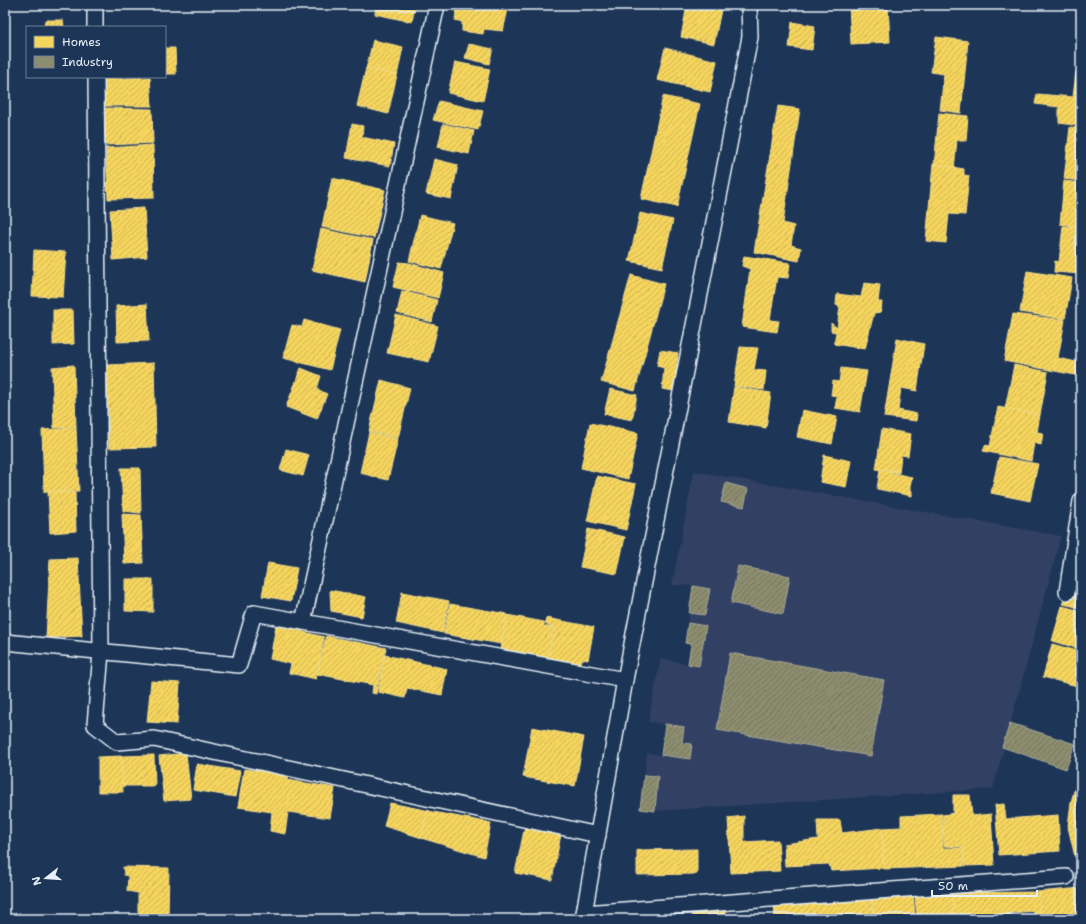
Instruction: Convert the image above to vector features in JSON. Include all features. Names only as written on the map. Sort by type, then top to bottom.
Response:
[{"type":"street","points":[[95,5],[95,26]]},
{"type":"street","points":[[303,622],[437,5]]},
{"type":"street","points":[[750,5],[750,37],[625,680],[584,916],[1066,878]]},
{"type":"street","points":[[96,78],[101,652],[95,724],[117,742],[154,739],[598,835]]},
{"type":"street","points":[[1067,592],[1081,501]]},
{"type":"street","points":[[5,642],[239,665],[254,613],[625,680]]},
{"type":"shaded area","points":[[694,471],[1061,536],[993,789],[655,811],[640,809],[647,753],[661,755],[665,724],[648,722],[661,658],[687,664],[691,644],[685,643],[693,586],[672,585]]},
{"type":"building: Homes","points":[[376,5],[415,5],[412,22],[375,14]]},
{"type":"building: Homes","points":[[457,5],[509,5],[503,31],[484,29],[483,34],[462,31],[462,22],[455,20]]},
{"type":"building: Homes","points":[[687,5],[722,5],[714,44],[681,37]]},
{"type":"building: Homes","points":[[849,5],[888,5],[890,42],[851,44]]},
{"type":"building: Homes","points":[[1078,5],[1081,5],[1081,18],[1077,18]]},
{"type":"building: Homes","points":[[45,20],[63,20],[64,26],[44,26]]},
{"type":"building: Homes","points":[[792,22],[815,26],[812,50],[789,47]]},
{"type":"building: Homes","points":[[936,37],[968,41],[961,113],[940,110],[944,74],[931,72]]},
{"type":"building: Homes","points":[[373,40],[403,47],[397,76],[366,69]]},
{"type":"building: Homes","points":[[469,44],[493,49],[489,64],[465,58]]},
{"type":"building: Homes","points":[[166,48],[175,48],[176,74],[166,74]]},
{"type":"building: Homes","points":[[665,48],[717,61],[710,92],[657,80]]},
{"type":"building: Homes","points":[[455,62],[490,69],[483,101],[448,93]]},
{"type":"building: Homes","points":[[366,68],[397,75],[388,114],[357,106]]},
{"type":"building: Homes","points":[[1076,72],[1081,73],[1081,126],[1059,123],[1059,107],[1035,104],[1037,94],[1073,97]]},
{"type":"building: Homes","points":[[150,78],[152,106],[104,106],[103,79]]},
{"type":"building: Homes","points":[[663,96],[700,104],[677,207],[641,199]]},
{"type":"building: Homes","points":[[439,101],[483,111],[478,130],[433,120]]},
{"type":"building: Homes","points":[[778,106],[800,109],[783,223],[794,226],[791,245],[801,248],[799,261],[754,252]]},
{"type":"building: Homes","points":[[104,108],[152,109],[153,143],[106,145]]},
{"type":"building: Homes","points":[[939,113],[968,116],[966,141],[957,140],[954,169],[934,166]]},
{"type":"building: Homes","points":[[352,124],[363,126],[362,137],[394,144],[390,166],[346,158]]},
{"type":"building: Homes","points":[[443,124],[474,131],[469,154],[438,147]]},
{"type":"building: Homes","points":[[1070,127],[1081,128],[1081,181],[1064,179]]},
{"type":"building: Homes","points":[[153,145],[154,198],[108,199],[106,148]]},
{"type":"building: Homes","points":[[434,159],[458,165],[451,199],[426,194]]},
{"type":"building: Homes","points":[[933,164],[964,169],[964,175],[969,176],[965,215],[949,214],[946,243],[926,241]]},
{"type":"building: Homes","points":[[332,178],[385,190],[374,238],[322,227]]},
{"type":"building: Homes","points":[[1064,181],[1081,183],[1081,227],[1060,224]]},
{"type":"building: Homes","points":[[144,208],[147,257],[113,260],[110,210]]},
{"type":"building: Homes","points":[[640,213],[673,220],[662,268],[629,261]]},
{"type":"building: Homes","points":[[420,215],[453,223],[441,269],[409,261]]},
{"type":"building: Homes","points":[[1063,226],[1081,227],[1081,274],[1054,272],[1055,261],[1059,262]]},
{"type":"building: Homes","points":[[321,229],[373,240],[365,282],[312,270]]},
{"type":"building: Homes","points":[[34,250],[66,252],[63,297],[32,296]]},
{"type":"building: Homes","points":[[744,256],[790,263],[788,278],[777,277],[770,320],[779,321],[777,332],[742,327],[750,269],[742,266]]},
{"type":"building: Homes","points":[[399,262],[409,263],[444,273],[438,298],[393,287]]},
{"type":"building: Homes","points":[[1027,271],[1072,278],[1065,319],[1020,312]]},
{"type":"building: Homes","points":[[631,275],[664,284],[635,391],[601,382]]},
{"type":"building: Homes","points":[[864,283],[880,285],[878,302],[882,302],[881,312],[874,313],[865,349],[834,344],[836,332],[831,331],[831,323],[837,328],[840,307],[836,305],[837,294],[861,297]]},
{"type":"building: Homes","points":[[402,291],[437,300],[432,322],[397,313]]},
{"type":"building: Homes","points":[[147,304],[149,341],[117,342],[116,306]]},
{"type":"building: Homes","points":[[53,310],[73,310],[74,344],[53,345]]},
{"type":"building: Homes","points":[[1013,314],[1065,320],[1058,358],[1081,363],[1080,376],[1004,361]]},
{"type":"building: Homes","points":[[396,315],[438,326],[429,362],[387,353]]},
{"type":"building: Homes","points":[[304,320],[340,330],[330,370],[283,358],[292,325],[302,327]]},
{"type":"building: Homes","points":[[897,338],[924,344],[917,391],[901,388],[898,410],[917,414],[916,421],[884,417]]},
{"type":"building: Homes","points":[[740,347],[758,348],[754,370],[766,371],[764,390],[734,386]]},
{"type":"building: Homes","points":[[660,350],[678,353],[674,391],[662,389],[664,368],[657,366]]},
{"type":"building: Homes","points":[[154,363],[156,447],[109,448],[107,365]]},
{"type":"building: Homes","points":[[74,365],[76,427],[54,428],[52,367]]},
{"type":"building: Homes","points":[[1014,365],[1048,372],[1040,415],[1005,409]]},
{"type":"building: Homes","points":[[301,368],[321,376],[317,389],[327,394],[317,419],[286,407]]},
{"type":"building: Homes","points":[[841,368],[867,371],[860,412],[835,408],[837,396],[831,395],[833,381],[839,382]]},
{"type":"building: Homes","points":[[381,380],[410,388],[398,438],[369,431]]},
{"type":"building: Homes","points":[[734,387],[771,393],[766,428],[729,422]]},
{"type":"building: Homes","points":[[610,389],[637,395],[632,420],[604,414]]},
{"type":"building: Homes","points":[[998,407],[1040,415],[1037,432],[1043,433],[1041,445],[1034,443],[1031,461],[983,451],[985,445],[990,446]]},
{"type":"building: Homes","points":[[802,410],[837,417],[832,444],[797,437]]},
{"type":"building: Homes","points":[[590,423],[638,433],[628,479],[581,468]]},
{"type":"building: Homes","points":[[76,428],[79,491],[44,492],[42,430]]},
{"type":"building: Homes","points":[[882,429],[911,434],[908,456],[901,455],[899,473],[876,469]]},
{"type":"building: Homes","points":[[369,432],[398,439],[388,480],[360,473]]},
{"type":"building: Homes","points":[[286,449],[309,455],[303,476],[280,470]]},
{"type":"building: Homes","points":[[824,455],[851,461],[846,487],[820,482]]},
{"type":"building: Homes","points":[[999,457],[1038,464],[1030,501],[991,493]]},
{"type":"building: Homes","points":[[121,468],[140,468],[141,513],[123,511]]},
{"type":"building: Homes","points":[[880,469],[899,471],[888,472],[912,477],[910,490],[912,491],[912,496],[877,489]]},
{"type":"building: Homes","points":[[597,476],[636,484],[626,530],[587,521]]},
{"type":"building: Homes","points":[[48,492],[75,492],[76,531],[50,533]]},
{"type":"building: Homes","points":[[122,514],[141,515],[143,563],[124,564]]},
{"type":"building: Homes","points":[[588,529],[625,537],[617,574],[580,567]]},
{"type":"building: Homes","points":[[78,558],[82,636],[46,638],[50,559]]},
{"type":"building: Homes","points":[[1075,561],[1081,563],[1081,608],[1063,604]]},
{"type":"building: Homes","points":[[268,563],[297,568],[291,601],[262,596]]},
{"type":"building: Homes","points":[[125,579],[153,579],[153,612],[125,611]]},
{"type":"building: Homes","points":[[330,590],[366,597],[362,617],[331,611]]},
{"type":"building: Homes","points":[[402,592],[449,601],[443,633],[396,623]]},
{"type":"building: Homes","points":[[450,604],[507,614],[501,644],[444,634]]},
{"type":"building: Homes","points":[[1062,606],[1081,611],[1081,649],[1052,641]]},
{"type":"building: Homes","points":[[507,615],[544,622],[544,626],[553,628],[547,661],[500,652]]},
{"type":"building: Homes","points":[[546,618],[594,627],[588,660],[582,659],[580,668],[547,661],[554,628],[545,624]]},
{"type":"building: Homes","points":[[276,625],[324,637],[316,679],[289,673],[291,664],[270,659]]},
{"type":"building: Homes","points":[[326,636],[386,648],[376,694],[372,693],[373,685],[317,674]]},
{"type":"building: Homes","points":[[1052,644],[1081,652],[1081,687],[1043,677]]},
{"type":"building: Homes","points":[[385,655],[447,669],[442,695],[407,688],[405,698],[378,692]]},
{"type":"building: Homes","points":[[151,681],[180,683],[177,724],[147,722]]},
{"type":"building: Homes","points":[[532,727],[584,737],[575,786],[523,777]]},
{"type":"building: Homes","points":[[186,753],[191,799],[164,801],[159,756]]},
{"type":"building: Homes","points":[[154,755],[155,786],[122,786],[121,756]]},
{"type":"building: Homes","points":[[121,756],[123,792],[98,792],[98,757]]},
{"type":"building: Homes","points":[[197,764],[240,771],[235,797],[193,790]]},
{"type":"building: Homes","points":[[276,768],[289,770],[288,780],[335,788],[330,818],[288,812],[285,834],[270,831],[272,812],[238,807],[244,769],[274,773]]},
{"type":"building: Homes","points":[[1076,784],[1081,786],[1081,830],[1068,826],[1071,802]]},
{"type":"building: Homes","points":[[953,795],[970,795],[972,816],[991,814],[994,865],[965,866],[963,847],[944,846],[943,815],[953,813]]},
{"type":"building: Homes","points":[[390,803],[430,811],[422,838],[384,826]]},
{"type":"building: Homes","points":[[1004,804],[1006,819],[1058,815],[1060,851],[999,855],[995,805]]},
{"type":"building: Homes","points":[[428,811],[491,823],[484,857],[421,838]]},
{"type":"building: Homes","points":[[942,814],[943,848],[963,848],[964,866],[884,869],[882,828],[901,827],[901,816]]},
{"type":"building: Homes","points":[[744,816],[744,842],[778,840],[780,871],[731,873],[728,818]]},
{"type":"building: Homes","points":[[817,820],[840,820],[842,833],[882,828],[884,868],[831,871],[829,864],[785,866],[784,844],[818,839]]},
{"type":"building: Homes","points":[[526,821],[562,829],[552,880],[515,873]]},
{"type":"building: Homes","points":[[1068,827],[1081,831],[1081,856],[1075,857]]},
{"type":"building: Homes","points":[[697,849],[697,874],[637,875],[637,850]]},
{"type":"building: Homes","points":[[123,867],[169,868],[168,919],[138,919],[138,893],[127,891],[128,876],[124,875]]},
{"type":"building: Homes","points":[[1081,888],[1081,914],[1040,917],[1038,892]]},
{"type":"building: Homes","points":[[913,890],[915,919],[874,919],[872,892]]},
{"type":"building: Homes","points":[[1039,892],[1040,917],[1035,916],[1033,911],[1011,913],[1010,919],[954,919],[952,893]]},
{"type":"building: Homes","points":[[952,893],[954,919],[917,919],[915,895]]},
{"type":"building: Homes","points":[[872,899],[873,919],[775,919],[774,905]]},
{"type":"building: Homes","points":[[673,903],[673,919],[648,919],[647,905]]},
{"type":"building: Homes","points":[[725,903],[726,919],[692,919],[692,912],[704,912],[705,905]]},
{"type":"building: Homes","points":[[646,913],[646,919],[611,919],[611,914]]},
{"type":"building: Industry","points":[[726,483],[748,489],[744,507],[721,502]]},
{"type":"building: Industry","points":[[738,566],[790,576],[783,614],[731,603]]},
{"type":"building: Industry","points":[[693,586],[710,589],[705,615],[689,613]]},
{"type":"building: Industry","points":[[688,623],[706,626],[699,666],[688,664],[691,644],[685,643]]},
{"type":"building: Industry","points":[[730,653],[884,680],[871,756],[717,730]]},
{"type":"building: Industry","points":[[1010,723],[1075,744],[1066,769],[1002,747]]},
{"type":"building: Industry","points":[[665,724],[684,727],[682,743],[692,744],[690,759],[661,755]]},
{"type":"building: Industry","points":[[644,775],[658,776],[655,811],[640,809]]}]
